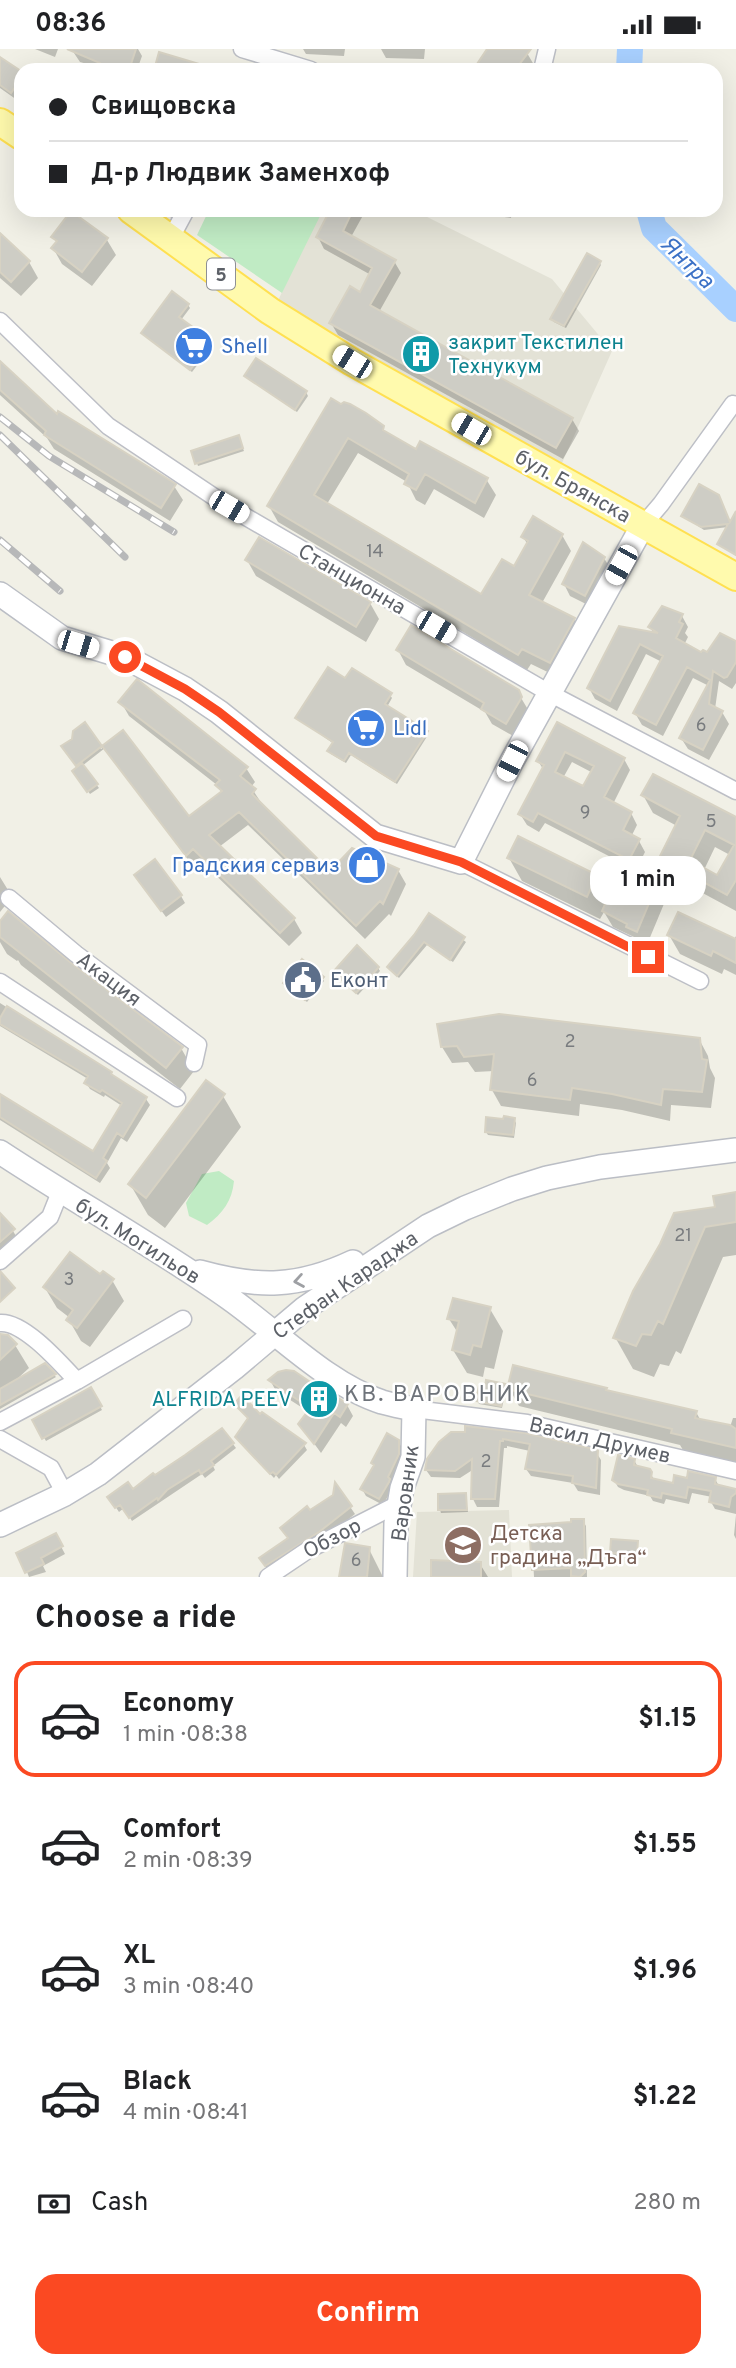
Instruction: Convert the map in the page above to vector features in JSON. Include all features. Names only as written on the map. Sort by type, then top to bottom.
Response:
[{"type":"main road","name":"бул. Брянска","points":[[141,217],[270,311],[352,362],[736,577]]},
{"type":"street","points":[[242,49],[265,52],[292,63]]},
{"type":"street","points":[[171,238],[182,217]]},
{"type":"street","name":"Станционна","points":[[0,321],[108,426],[229,507],[551,694],[736,791]]},
{"type":"street","points":[[461,862],[512,761],[643,525],[733,404]]},
{"type":"street","points":[[0,594],[62,638],[125,657],[185,689],[219,712],[376,836],[461,862],[700,981]]},
{"type":"street","name":"Акация","points":[[9,898],[76,954],[198,1045],[194,1063]]},
{"type":"street","points":[[0,982],[177,1098]]},
{"type":"street","name":"Стефан Караджа","points":[[0,1525],[65,1494],[98,1474],[234,1369],[305,1308],[428,1226],[500,1193],[547,1178],[600,1167],[736,1150]]},
{"type":"street","name":"бул. Могильов","points":[[0,1152],[228,1297],[275,1332]]},
{"type":"street","points":[[0,1261],[50,1217],[60,1192]]},
{"type":"street","points":[[176,1265],[246,1283],[293,1283],[328,1274],[428,1226]]},
{"type":"street","points":[[0,1422],[183,1319]]},
{"type":"street","points":[[0,1323],[6,1322],[20,1329],[54,1356],[77,1381]]},
{"type":"street","name":"Васил Друмев","points":[[275,1332],[298,1353],[343,1382],[380,1401],[414,1409],[527,1423],[736,1471]]},
{"type":"street","name":"Варовник","points":[[396,1577],[396,1523],[402,1488],[413,1457],[414,1409]]},
{"type":"street","points":[[0,1439],[51,1468],[65,1494]]},
{"type":"street","name":"Обзор","points":[[268,1577],[308,1550],[400,1503]]},
{"type":"shaded area","points":[[317,217],[427,217],[552,279],[612,351],[562,463],[276,305]]},
{"type":"shaded area","name":"Детска градина „Дъга“","points":[[509,1510],[512,1577],[413,1577],[417,1512]]},
{"type":"green space","points":[[206,217],[320,217],[282,293],[197,235]]},
{"type":"green space","points":[[219,1171],[234,1181],[233,1188],[226,1206],[207,1225],[189,1216],[186,1203],[202,1174]]},
{"type":"building","points":[[67,49],[136,49],[131,63],[100,63]]},
{"type":"building","points":[[487,49],[531,49],[520,63],[478,63]]},
{"type":"building","points":[[159,52],[196,63],[156,63]]},
{"type":"building","points":[[0,57],[14,66],[14,89],[11,93],[0,85]]},
{"type":"building","points":[[66,217],[79,217],[108,238],[82,272],[51,248],[57,241],[51,237]]},
{"type":"building","name":"закрит Текстилен Технукум","points":[[326,217],[350,217],[343,231],[396,260],[370,305],[573,418],[556,448],[329,323],[350,286],[360,292],[372,268],[316,237]]},
{"type":"building","points":[[0,233],[30,261],[11,282],[0,272]]},
{"type":"building","points":[[587,253],[601,261],[564,326],[550,319]]},
{"type":"building","points":[[172,291],[189,304],[179,317],[212,341],[190,370],[141,333]]},
{"type":"building","points":[[256,358],[307,391],[295,410],[244,376]]},
{"type":"building","points":[[0,361],[57,414],[58,411],[176,484],[161,508],[44,435],[46,431],[0,390]]},
{"type":"building","points":[[331,398],[366,413],[384,426],[383,430],[416,449],[420,441],[488,478],[475,503],[425,474],[416,490],[404,484],[409,474],[348,438],[314,495],[481,594],[502,559],[514,566],[528,541],[521,537],[533,516],[563,534],[529,595],[575,618],[550,663],[522,649],[518,655],[267,506]]},
{"type":"building","points":[[239,435],[243,448],[195,464],[191,451]]},
{"type":"building","points":[[699,484],[719,495],[730,522],[736,511],[736,555],[717,544],[728,524],[701,527],[681,516]]},
{"type":"building","points":[[259,537],[371,602],[356,627],[245,560]]},
{"type":"building","points":[[583,542],[605,557],[585,596],[562,584]]},
{"type":"building","points":[[662,606],[683,614],[679,622],[683,624],[676,638],[701,652],[707,652],[720,633],[736,641],[736,662],[727,677],[724,678],[713,671],[709,704],[723,711],[703,750],[679,738],[710,680],[687,667],[656,725],[633,713],[663,656],[640,644],[610,701],[587,688],[619,626],[658,633],[648,627]]},
{"type":"building","points":[[411,625],[519,690],[522,697],[506,724],[481,709],[484,703],[396,650]]},
{"type":"building","name":"Lidl","points":[[328,667],[345,678],[352,668],[392,693],[385,704],[428,731],[395,782],[349,753],[344,761],[327,751],[333,742],[295,718]]},
{"type":"building","points":[[137,679],[248,767],[240,776],[256,789],[252,794],[330,871],[352,848],[399,869],[383,904],[380,901],[356,926],[239,812],[209,835],[295,918],[280,933],[193,849],[186,856],[102,746],[123,730],[189,816],[222,791],[215,785],[220,780],[118,702]]},
{"type":"building","points":[[85,722],[102,746],[76,766],[61,746],[72,739],[73,731]]},
{"type":"building","points":[[557,722],[625,758],[604,797],[632,812],[623,830],[640,839],[629,860],[538,813],[533,822],[518,814],[544,765],[536,761]],"holes":[[[565,752],[594,766],[583,786],[555,772]]]},
{"type":"building","points":[[82,763],[98,784],[87,792],[72,771]]},
{"type":"building","points":[[653,774],[736,817],[736,880],[727,895],[659,858],[680,816],[641,795]],"holes":[[[705,830],[734,845],[717,875],[690,860]]]},
{"type":"building","points":[[518,836],[597,875],[587,897],[507,858]]},
{"type":"building","points":[[155,859],[182,895],[161,911],[134,875]]},
{"type":"building","points":[[627,866],[658,882],[637,932],[602,911]]},
{"type":"building","points":[[8,911],[70,962],[183,1047],[166,1068],[0,937],[0,921]]},
{"type":"building","points":[[678,912],[736,939],[736,963],[713,951],[711,956],[667,935]]},
{"type":"building","points":[[429,913],[465,937],[450,960],[424,942],[397,976],[387,967]]},
{"type":"building","points":[[357,945],[379,967],[356,993],[333,972]]},
{"type":"building","name":"Еконт","points":[[302,959],[324,977],[305,1000],[283,983]]},
{"type":"building","points":[[7,1006],[147,1097],[123,1137],[117,1133],[103,1158],[107,1161],[96,1178],[0,1117],[0,1094],[93,1151],[122,1103],[102,1090],[100,1092],[84,1083],[88,1076],[0,1024],[0,1018]]},
{"type":"building","points":[[499,1014],[700,1038],[702,1059],[707,1060],[702,1092],[663,1089],[661,1105],[572,1088],[570,1100],[490,1090],[494,1054],[464,1057],[457,1046],[441,1047],[437,1024]]},
{"type":"building","points":[[206,1080],[225,1094],[146,1198],[128,1184]]},
{"type":"building","points":[[504,1116],[515,1118],[513,1135],[485,1132],[486,1117],[503,1119]]},
{"type":"building","points":[[736,1192],[736,1222],[705,1227],[663,1324],[658,1321],[651,1335],[642,1334],[636,1346],[613,1338],[633,1291],[674,1213],[715,1207],[713,1196]]},
{"type":"building","points":[[0,1213],[15,1229],[0,1242]]},
{"type":"building","points":[[70,1252],[100,1274],[103,1271],[114,1279],[77,1328],[66,1320],[73,1310],[43,1287]]},
{"type":"building","points":[[0,1271],[15,1288],[0,1302]]},
{"type":"building","points":[[453,1298],[491,1307],[481,1347],[473,1345],[470,1355],[452,1350],[459,1321],[447,1319]]},
{"type":"building","points":[[0,1334],[8,1335],[17,1344],[0,1360]]},
{"type":"building","points":[[45,1363],[56,1374],[0,1405],[0,1389]]},
{"type":"building","points":[[513,1365],[697,1411],[695,1418],[730,1425],[736,1429],[736,1448],[671,1433],[672,1429],[507,1389]]},
{"type":"building","name":"ALFRIDA PEEV","points":[[294,1371],[348,1404],[340,1417],[334,1413],[314,1444],[298,1424],[310,1408],[268,1380],[278,1372]]},
{"type":"building","points":[[486,1380],[506,1384],[501,1406],[476,1401],[479,1386],[485,1387]]},
{"type":"building","points":[[91,1387],[102,1406],[42,1439],[32,1420]]},
{"type":"building","points":[[242,1395],[260,1414],[262,1412],[306,1443],[276,1475],[273,1472],[270,1474],[235,1437],[248,1418],[234,1404]]},
{"type":"building","points":[[465,1426],[525,1433],[598,1450],[596,1488],[572,1483],[573,1476],[525,1469],[530,1444],[503,1439],[500,1441],[495,1499],[471,1499],[472,1459],[455,1471],[425,1470],[427,1459],[439,1442],[451,1432],[465,1432]]},
{"type":"building","points":[[222,1428],[234,1443],[211,1461],[214,1465],[201,1474],[199,1470],[129,1518],[120,1505],[115,1508],[107,1497],[128,1482],[133,1489]]},
{"type":"building","points":[[387,1433],[399,1440],[399,1454],[388,1477],[389,1482],[379,1499],[360,1489],[374,1465],[371,1463]]},
{"type":"building","points":[[618,1455],[635,1459],[634,1465],[650,1469],[651,1478],[673,1483],[674,1475],[687,1478],[688,1471],[716,1477],[715,1484],[736,1489],[736,1493],[731,1497],[729,1507],[709,1502],[711,1491],[688,1487],[686,1498],[662,1493],[661,1498],[647,1495],[648,1490],[618,1484],[612,1480]]},
{"type":"building","points":[[335,1482],[352,1506],[319,1532],[265,1566],[259,1558],[288,1538],[280,1528],[307,1506],[310,1510],[333,1495]]},
{"type":"building","points":[[466,1493],[467,1510],[438,1510],[438,1494]]},
{"type":"building","points":[[571,1519],[584,1519],[585,1572],[580,1577],[571,1576],[571,1568],[532,1570],[529,1525],[571,1522]]},
{"type":"building","points":[[56,1533],[63,1546],[41,1558],[44,1564],[25,1573],[16,1553]]},
{"type":"building","points":[[611,1539],[638,1541],[637,1554],[610,1553]]},
{"type":"building","points":[[345,1543],[370,1547],[367,1577],[339,1577]]},
{"type":"building","points":[[431,1560],[481,1562],[481,1577],[431,1577]]},
{"type":"waterway","name":"Янтра","points":[[629,63],[630,49]]},
{"type":"waterway","name":"Янтра","points":[[651,217],[654,228],[736,309]]},
{"type":"railway","points":[[0,417],[49,456],[174,532]]},
{"type":"railway","points":[[0,435],[125,557]]},
{"type":"railway","points":[[0,540],[60,591]]},
{"type":"place","name":"Shell","points":[[194,346]]},
{"type":"place","name":"закрит Текстилен Технукум","points":[[421,354]]},
{"type":"place","name":"Lidl","points":[[366,728]]},
{"type":"place","name":"Градския сервиз","points":[[367,865]]},
{"type":"place","name":"Еконт","points":[[303,980]]},
{"type":"place","name":"ALFRIDA PEEV","points":[[319,1399]]},
{"type":"place","name":"Детска градина „Дъга“","points":[[463,1545]]},
{"type":"district","name":"КВ. ВАРОВНИК","points":[[438,1393]]},
{"type":"route","points":[[125,657],[185,689],[219,712],[376,836],[461,862],[648,957]]}]
